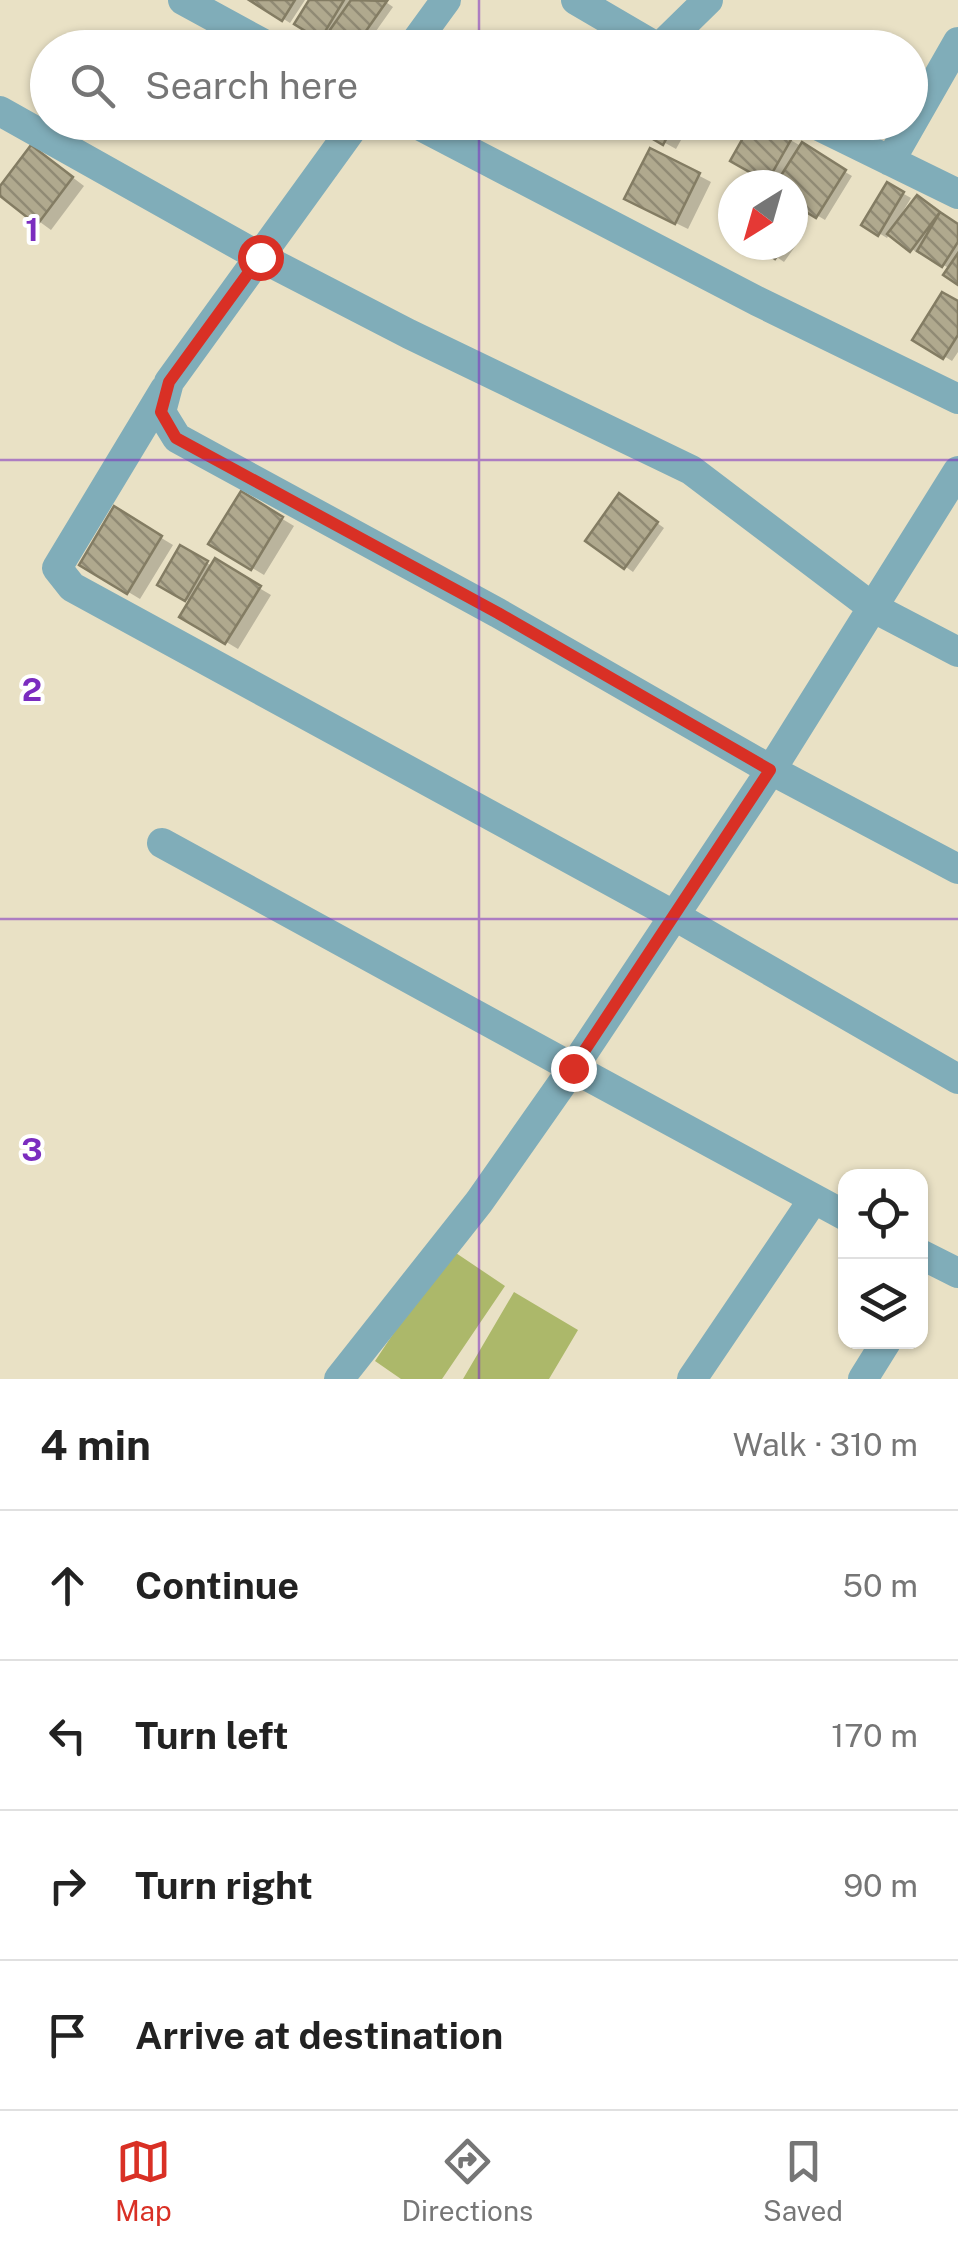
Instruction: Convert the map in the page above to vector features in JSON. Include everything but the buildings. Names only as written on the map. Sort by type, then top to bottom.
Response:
[{"type":"street","points":[[183,0],[238,30]]},
{"type":"street","points":[[425,30],[446,0]]},
{"type":"street","points":[[576,0],[627,30]]},
{"type":"street","points":[[677,30],[708,0]]},
{"type":"street","points":[[928,94],[958,42]]},
{"type":"street","points":[[0,110],[30,127]]},
{"type":"street","points":[[53,140],[260,257],[690,470],[872,607],[958,652]]},
{"type":"street","points":[[344,140],[169,382],[56,568],[72,587],[675,916],[958,1079]]},
{"type":"street","points":[[449,140],[958,400]]},
{"type":"street","points":[[847,140],[958,194]]},
{"type":"street","points":[[890,161],[902,140]]},
{"type":"street","points":[[169,382],[161,412],[176,438],[498,613],[770,770],[958,869]]},
{"type":"street","points":[[339,1379],[479,1202],[573,1068],[770,770],[958,471]]},
{"type":"street","points":[[162,843],[838,1212]]},
{"type":"street","points":[[692,1379],[813,1200]]},
{"type":"street","points":[[863,1379],[882,1349]]},
{"type":"green space","points":[[450,1249],[505,1286],[442,1379],[401,1379],[375,1361]]},
{"type":"green space","points":[[514,1292],[578,1330],[549,1379],[463,1379]]},
{"type":"route","points":[[260,257],[169,382],[161,412],[176,438],[498,613],[770,770],[573,1068]]}]
